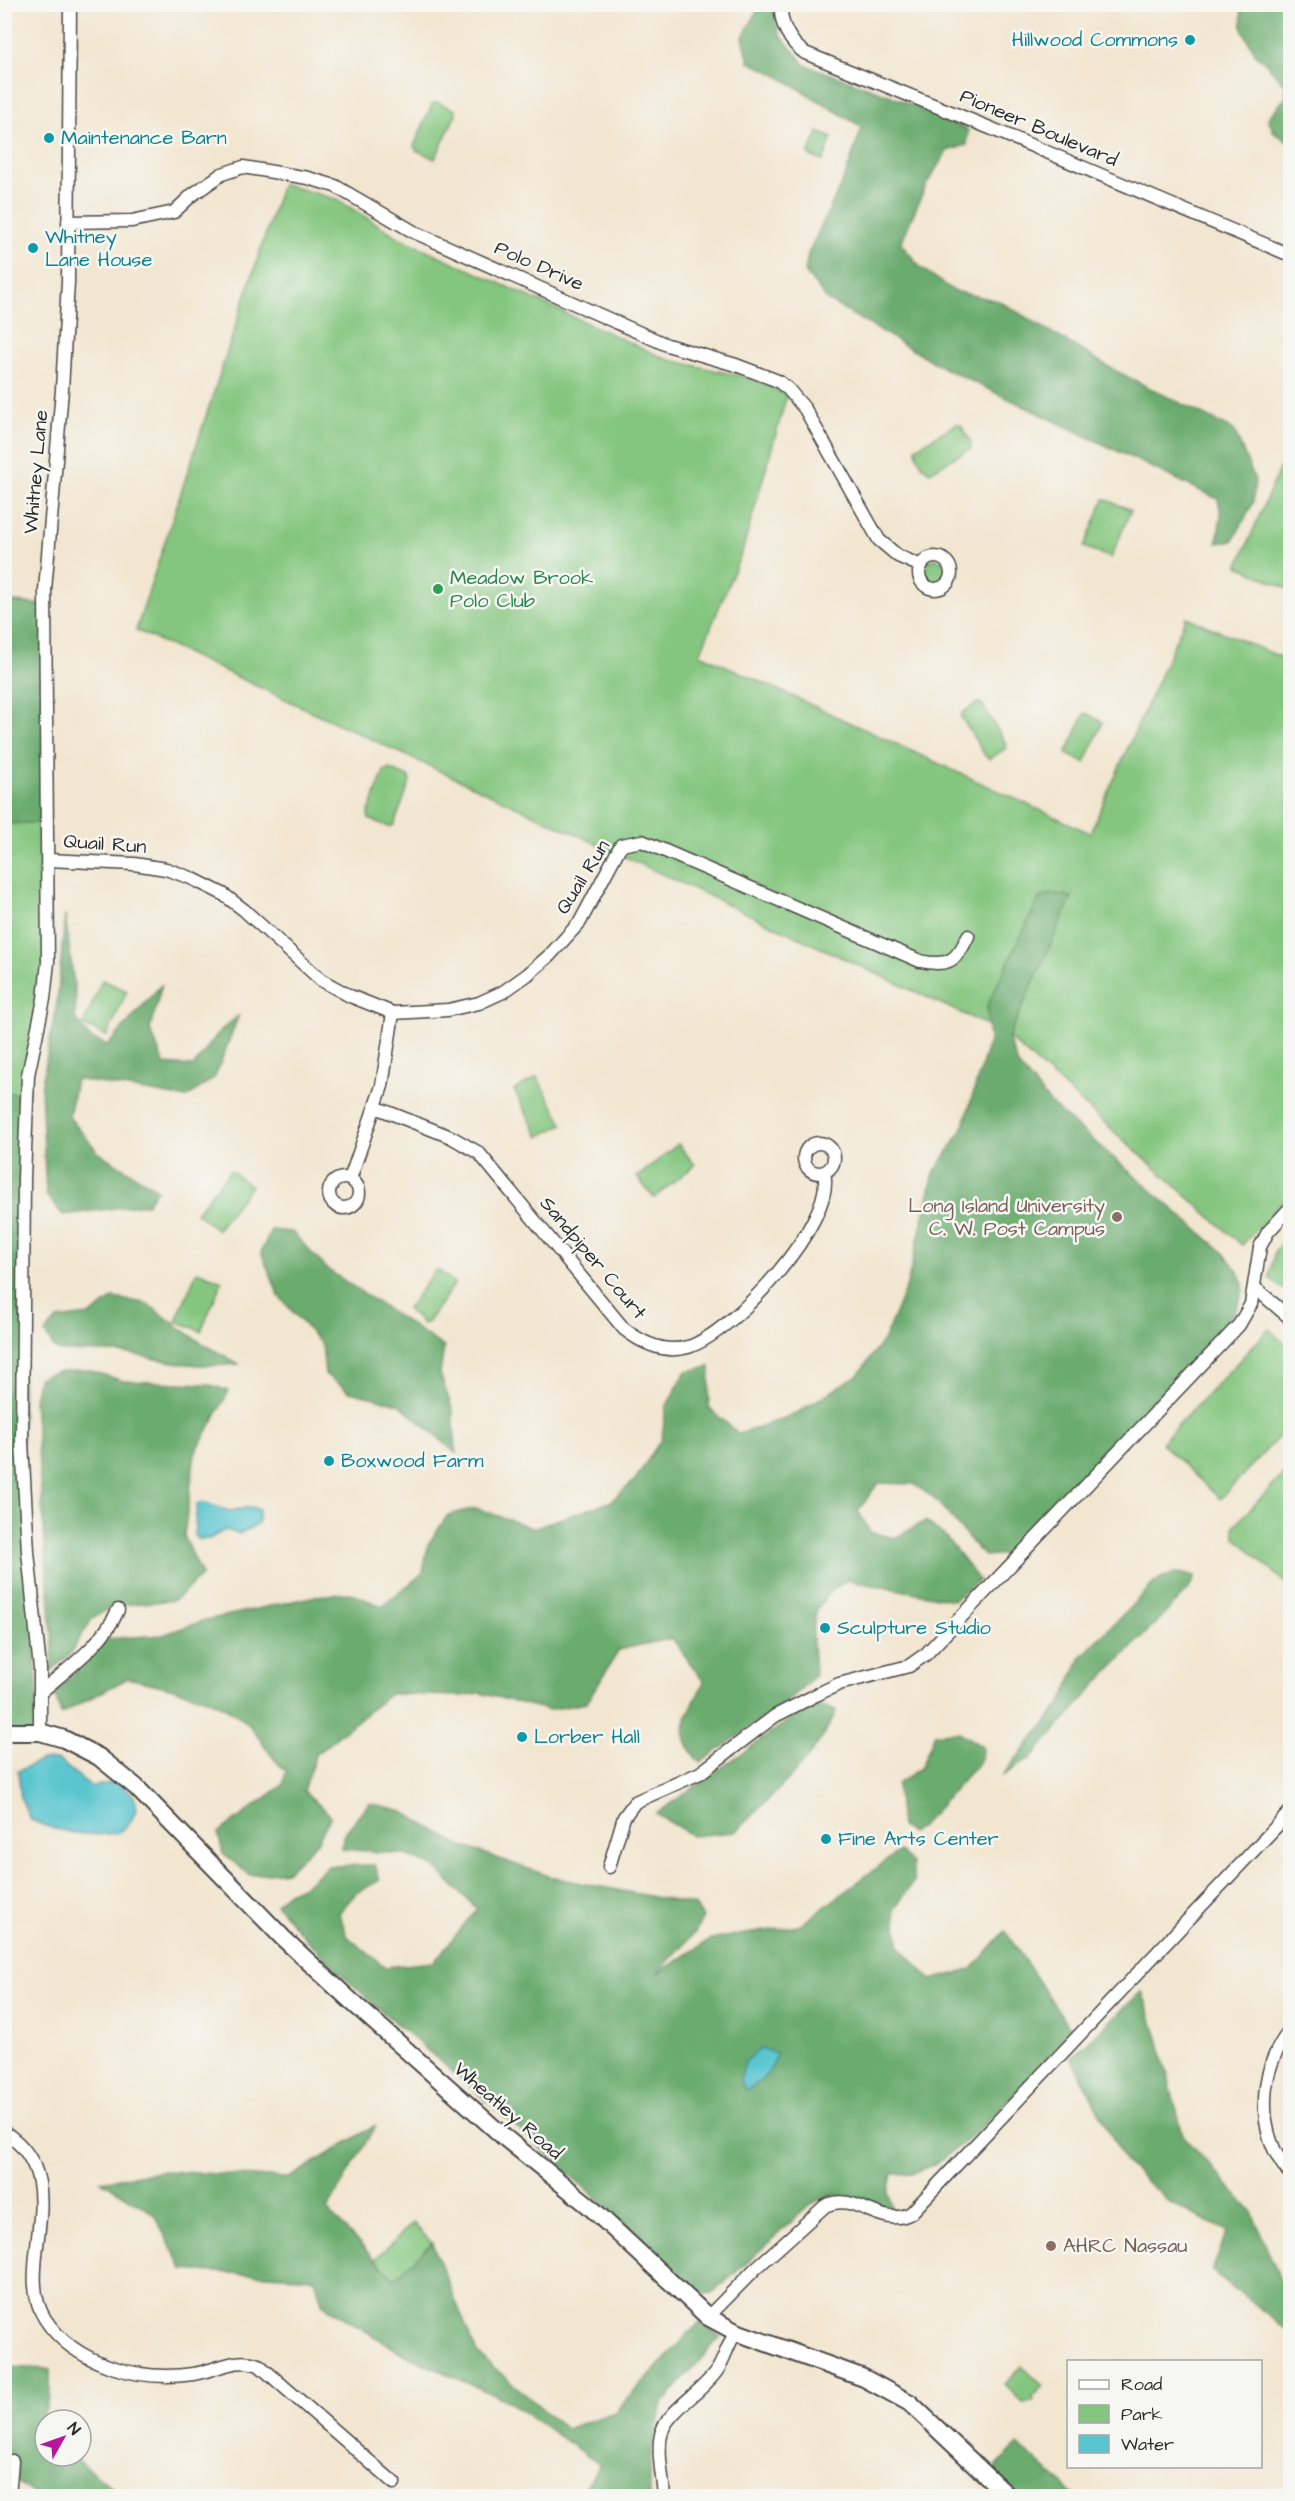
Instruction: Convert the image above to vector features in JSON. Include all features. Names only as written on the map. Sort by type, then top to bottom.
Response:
[{"type":"main road","name":"Wheatley Road","points":[[8,1736],[40,1732],[64,1739],[99,1757],[136,1787],[283,1938],[504,2137],[588,2205],[708,2317],[736,2332],[864,2378],[910,2403],[1008,2496]]},
{"type":"street","name":"Whitney Lane","points":[[40,1732],[40,1692],[24,1506],[22,1442],[24,1190],[28,1075],[44,999],[48,962],[45,590],[62,390],[68,222],[70,4]]},
{"type":"street","name":"Pioneer Boulevard","points":[[782,4],[784,24],[791,40],[805,53],[990,128],[1290,255]]},
{"type":"street","name":"Polo Drive","points":[[68,222],[132,221],[174,212],[192,195],[222,174],[243,167],[308,178],[335,186],[414,232],[667,345],[736,365],[778,381],[788,388],[805,409],[879,540],[898,556],[921,566]]},
{"type":"street","name":"Quail Run","points":[[48,860],[134,864],[166,869],[191,878],[223,894],[244,910],[321,980],[350,996],[393,1012],[448,1010],[479,1003],[519,981],[550,955],[580,922],[621,845],[642,841],[920,961],[945,963],[957,956],[968,936]]},
{"type":"street","points":[[350,1179],[382,1086],[393,1012]]},
{"type":"street","name":"Sandpiper Court","points":[[375,1107],[451,1137],[479,1153],[624,1329],[639,1340],[664,1348],[686,1348],[705,1340],[771,1281],[794,1254],[806,1234],[822,1200],[827,1183],[824,1173]]},
{"type":"street","points":[[609,1867],[624,1817],[635,1802],[700,1773],[775,1716],[816,1695],[839,1684],[909,1666],[926,1654],[1239,1324],[1251,1304],[1260,1247],[1268,1232],[1290,1208]]},
{"type":"street","points":[[1254,1287],[1290,1318]]},
{"type":"street","points":[[40,1692],[85,1652],[118,1610]]},
{"type":"street","points":[[708,2317],[755,2269],[825,2206],[835,2201],[844,2201],[890,2219],[902,2218],[911,2213],[1290,1812]]},
{"type":"street","points":[[1290,2030],[1269,2068],[1264,2110],[1278,2158],[1290,2174]]},
{"type":"street","points":[[4,2132],[24,2150],[38,2180],[42,2203],[34,2273],[36,2293],[46,2321],[68,2343],[101,2363],[138,2374],[169,2377],[193,2374],[246,2360],[259,2365],[394,2484]]},
{"type":"street","points":[[664,2496],[660,2461],[662,2431],[683,2404],[699,2393],[718,2368],[725,2349],[736,2332]]},
{"type":"street","points":[[9,2496],[12,2462]]},
{"type":"green space","points":[[761,4],[772,5],[780,35],[805,65],[889,95],[968,130],[967,145],[947,151],[926,185],[901,243],[920,267],[954,291],[999,301],[1114,370],[1234,430],[1255,480],[1253,503],[1233,541],[1217,543],[1221,515],[1218,499],[944,368],[827,300],[805,272],[808,254],[846,174],[862,127],[775,74],[749,62],[743,37]]},
{"type":"green space","points":[[1241,5],[1290,5],[1290,142],[1274,133],[1268,118],[1286,97],[1286,86],[1261,58],[1257,57],[1242,29]]},
{"type":"green space","points":[[437,102],[455,110],[456,114],[435,159],[416,150],[414,146],[432,104]]},
{"type":"green space","points":[[818,132],[832,138],[823,161],[808,155]]},
{"type":"green space","name":"Meadow Brook Polo Club","points":[[282,184],[336,199],[398,237],[666,359],[753,379],[787,395],[743,549],[700,654],[1090,833],[1186,617],[1290,661],[1290,1194],[1242,1245],[1002,1032],[136,630]]},
{"type":"green space","points":[[956,424],[961,425],[971,442],[971,448],[930,472],[920,462],[916,448]]},
{"type":"green space","points":[[1280,467],[1290,472],[1290,590],[1238,566]]},
{"type":"green space","points":[[1104,499],[1131,510],[1111,558],[1084,547]]},
{"type":"green space","points":[[935,559],[945,563],[949,573],[945,583],[935,587],[925,583],[921,573],[925,563]]},
{"type":"green space","points":[[4,601],[45,605],[47,822],[5,824]]},
{"type":"green space","points":[[977,703],[982,704],[1006,744],[1006,748],[990,759],[986,757],[961,717],[962,713]]},
{"type":"green space","points":[[1085,713],[1103,722],[1085,763],[1066,754]]},
{"type":"green space","points":[[389,769],[409,777],[410,782],[394,825],[389,827],[369,819],[368,814],[384,771]]},
{"type":"green space","points":[[47,822],[48,962],[26,1104],[14,1093],[5,1093],[4,824]]},
{"type":"green space","points":[[1053,893],[1072,897],[1008,1038],[1018,1065],[1051,1104],[1223,1252],[1241,1278],[1243,1291],[1230,1320],[1009,1554],[984,1556],[934,1498],[913,1484],[878,1483],[858,1511],[870,1532],[895,1538],[925,1521],[945,1536],[979,1580],[953,1600],[847,1580],[824,1599],[817,1610],[813,1632],[815,1675],[792,1698],[700,1763],[691,1751],[684,1732],[688,1714],[704,1682],[672,1638],[619,1650],[586,1703],[548,1710],[480,1693],[461,1696],[390,1694],[315,1755],[304,1791],[331,1816],[317,1842],[288,1871],[250,1875],[223,1854],[218,1833],[283,1785],[286,1771],[275,1760],[253,1729],[236,1714],[207,1699],[128,1678],[61,1714],[55,1694],[105,1639],[163,1635],[202,1621],[316,1596],[350,1593],[382,1606],[423,1573],[428,1544],[448,1515],[476,1508],[532,1528],[610,1502],[635,1480],[662,1438],[666,1407],[686,1371],[710,1367],[709,1408],[739,1434],[795,1414],[858,1375],[884,1339],[907,1285],[934,1173],[962,1130],[989,1042],[987,1006],[1039,898]]},
{"type":"green space","points":[[65,915],[76,1000],[75,1018],[90,1038],[108,1045],[162,984],[150,1029],[164,1064],[194,1066],[218,1033],[239,1015],[215,1077],[186,1098],[76,1079],[69,1117],[99,1153],[157,1189],[147,1204],[63,1215],[46,1195],[41,1088],[57,1003]]},
{"type":"green space","points":[[102,980],[127,991],[107,1036],[83,1025]]},
{"type":"green space","points":[[537,1077],[563,1124],[539,1137],[514,1090]]},
{"type":"green space","points":[[4,1093],[14,1093],[26,1104],[22,1442],[40,1732],[5,1732]]},
{"type":"green space","points":[[678,1144],[695,1165],[654,1198],[637,1177]]},
{"type":"green space","points":[[230,1170],[251,1186],[217,1230],[196,1213]]},
{"type":"green space","points":[[271,1230],[292,1232],[327,1269],[444,1347],[440,1374],[453,1411],[456,1453],[399,1404],[350,1392],[325,1374],[322,1345],[279,1296],[261,1252]]},
{"type":"green space","points":[[1290,1235],[1290,1295],[1269,1278],[1275,1251]]},
{"type":"green space","points":[[438,1270],[453,1281],[454,1285],[427,1323],[422,1324],[407,1309],[434,1272]]},
{"type":"green space","points":[[197,1271],[222,1281],[201,1331],[176,1321]]},
{"type":"green space","points":[[113,1298],[146,1303],[197,1340],[239,1364],[198,1365],[130,1354],[60,1351],[54,1348],[45,1333],[57,1319],[90,1315]]},
{"type":"green space","points":[[1269,1329],[1290,1349],[1290,1425],[1220,1499],[1161,1443]]},
{"type":"green space","points":[[88,1370],[124,1381],[208,1384],[229,1391],[195,1454],[184,1536],[202,1575],[175,1600],[112,1606],[92,1619],[70,1654],[51,1671],[53,1647],[34,1401],[38,1378],[55,1372]]},
{"type":"green space","points":[[1290,1468],[1290,1587],[1235,1537],[1234,1526]]},
{"type":"green space","points":[[1180,1573],[1195,1577],[1188,1590],[1102,1678],[1030,1759],[1002,1776],[1060,1705],[1081,1657],[1155,1582],[1163,1577]]},
{"type":"green space","points":[[813,1703],[836,1711],[828,1728],[792,1776],[735,1832],[693,1836],[656,1814]]},
{"type":"green space","points":[[959,1732],[982,1747],[981,1760],[921,1827],[911,1833],[901,1827],[897,1784],[921,1767],[935,1733]]},
{"type":"green space","points":[[369,1803],[400,1810],[459,1845],[555,1878],[695,1905],[703,1918],[695,1932],[657,1974],[711,1939],[799,1926],[899,1851],[912,1863],[914,1881],[894,1910],[900,1947],[931,1980],[972,1969],[1005,1931],[1072,2031],[998,2111],[954,2150],[934,2164],[915,2172],[892,2174],[888,2193],[892,2209],[831,2194],[811,2204],[713,2293],[701,2294],[532,2141],[346,1979],[321,1955],[276,1904],[286,1894],[304,1886],[328,1866],[375,1865],[380,1880],[356,1893],[339,1913],[347,1936],[385,1967],[434,1962],[477,1909],[433,1866],[403,1854],[342,1849],[343,1835]]},
{"type":"green space","points":[[1142,1991],[1158,2038],[1183,2135],[1252,2212],[1290,2304],[1290,2332],[1212,2271],[1227,2231],[1170,2203],[1125,2162],[1071,2058]]},
{"type":"green space","points":[[376,2125],[327,2210],[394,2279],[432,2243],[477,2353],[566,2429],[615,2412],[700,2322],[721,2336],[662,2404],[650,2460],[650,2496],[579,2496],[600,2465],[508,2401],[405,2355],[322,2304],[315,2278],[183,2270],[153,2213],[101,2181],[162,2171],[289,2178]]},
{"type":"green space","points":[[413,2223],[432,2243],[395,2280],[375,2259]]},
{"type":"green space","points":[[1022,2366],[1043,2386],[1032,2397],[1033,2402],[1023,2403],[1004,2384]]},
{"type":"green space","points":[[4,2367],[50,2369],[50,2397],[46,2408],[33,2408],[33,2468],[88,2468],[122,2496],[36,2496],[5,2473]]},
{"type":"green space","points":[[1018,2445],[1077,2496],[1008,2496],[987,2476]]},
{"type":"water","points":[[201,1502],[229,1511],[252,1507],[259,1510],[258,1524],[239,1534],[225,1530],[209,1539],[197,1539],[194,1535],[197,1505]]},
{"type":"water","points":[[42,1760],[58,1760],[92,1787],[113,1782],[125,1788],[136,1800],[132,1819],[124,1829],[115,1833],[90,1834],[50,1827],[30,1819],[21,1799],[18,1771]]},
{"type":"water","points":[[760,2049],[777,2053],[762,2080],[746,2090],[740,2081],[745,2062]]},
{"type":"place","name":"Hillwood Commons","points":[[1190,40]]},
{"type":"place","name":"Maintenance Barn","points":[[49,138]]},
{"type":"place","name":"Whitney Lane House","points":[[33,248]]},
{"type":"place","name":"Meadow Brook Polo Club","points":[[438,589]]},
{"type":"place","name":"Long Island University C. W. Post Campus","points":[[1117,1217]]},
{"type":"place","name":"Boxwood Farm","points":[[329,1461]]},
{"type":"place","name":"Sculpture Studio","points":[[825,1628]]},
{"type":"place","name":"Lorber Hall","points":[[522,1737]]},
{"type":"place","name":"Fine Arts Center","points":[[826,1839]]},
{"type":"place","name":"AHRC Nassau","points":[[1051,2246]]}]
